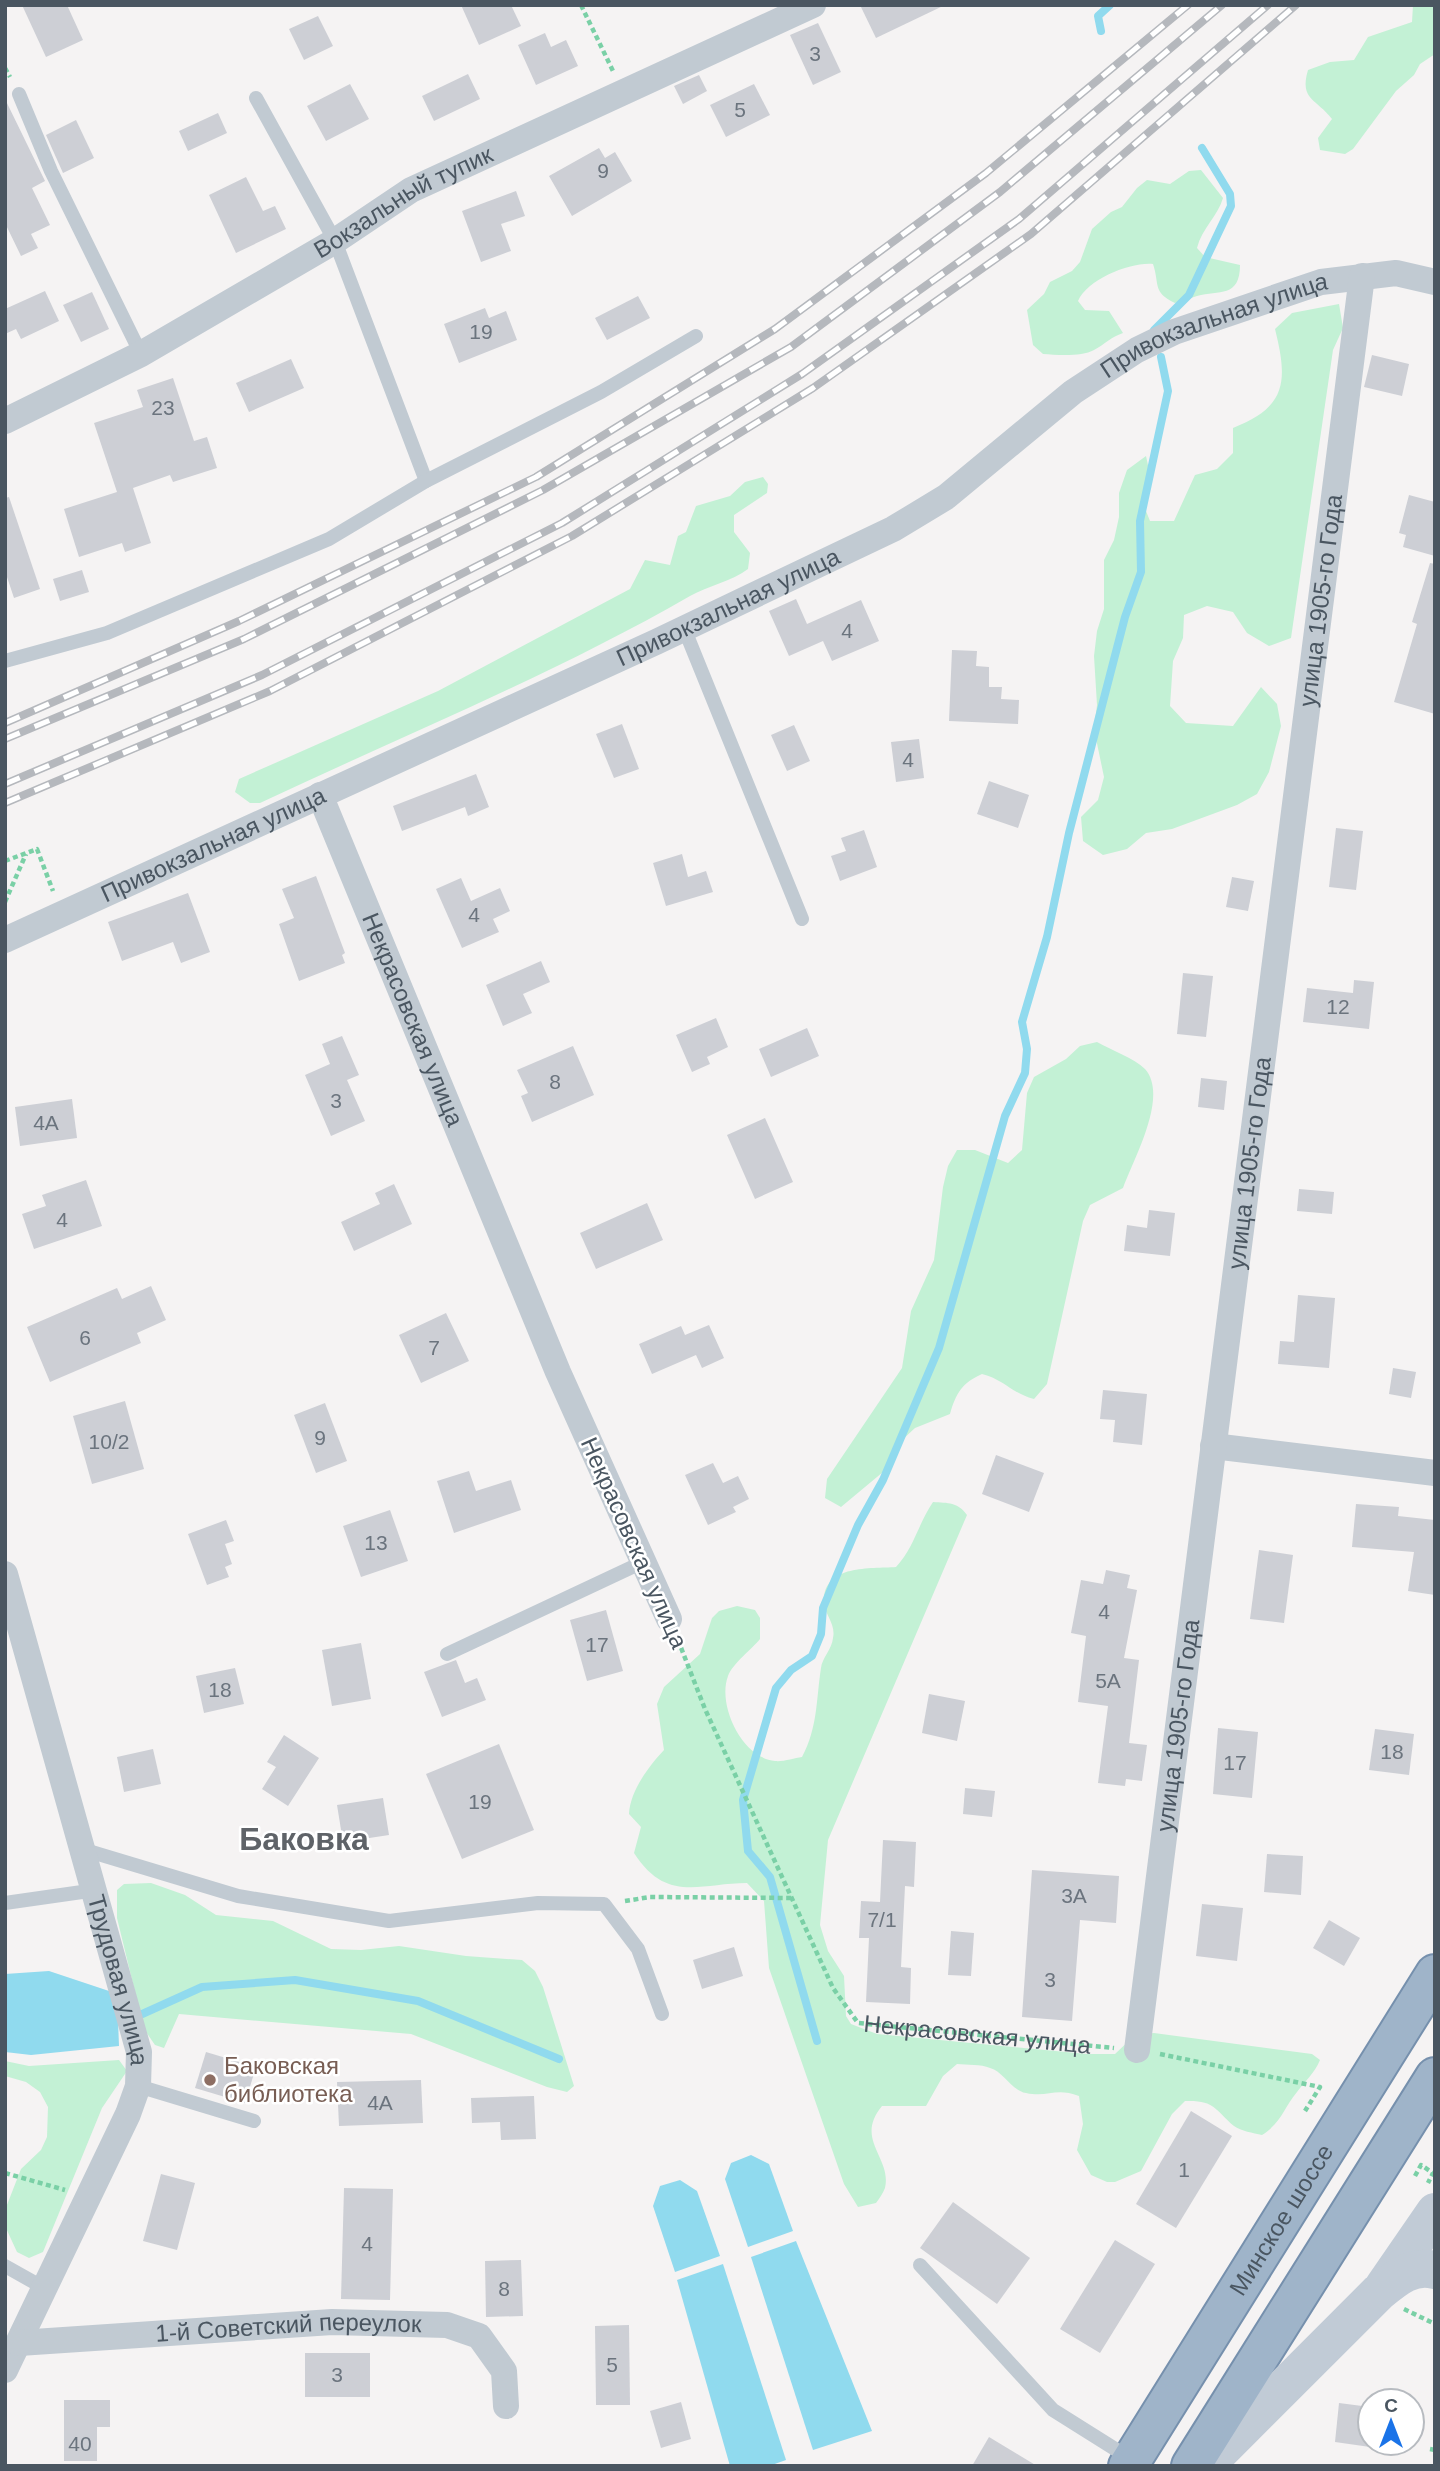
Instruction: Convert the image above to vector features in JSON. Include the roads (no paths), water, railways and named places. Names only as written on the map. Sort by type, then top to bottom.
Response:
[{"type":"highway","name":"Минское шоссе","points":[[1130,2463],[1435,1974]]},
{"type":"highway","points":[[1191,2466],[1435,2077]]},
{"type":"main road","points":[[1205,2466],[1389,2300],[1435,2212]]},
{"type":"main road","points":[[1389,2300],[1399,2276],[1413,2270],[1435,2270]]},
{"type":"street","name":"Вокзальный тупик","points":[[5,421],[141,355],[335,241],[411,190],[813,5]]},
{"type":"street","name":"Привокзальная улица","points":[[5,940],[684,628],[893,528],[946,497],[1073,392],[1136,350],[1174,332],[1321,282],[1395,273],[1435,282]]},
{"type":"street","name":"улица 1905-го Года","points":[[1136,2050],[1362,276]]},
{"type":"street","name":"Некрасовская улица","points":[[320,795],[552,1360],[669,1619]]},
{"type":"street","points":[[1213,1446],[1435,1473]]},
{"type":"street","name":"Трудовая улица","points":[[5,1574],[85,1850],[139,2052],[138,2086],[128,2114],[5,2370]]},
{"type":"street","name":"1-й Советский переулок","points":[[19,2343],[332,2322],[447,2325],[479,2336],[504,2371],[506,2406]]},
{"type":"lane","points":[[19,94],[51,171],[141,355]]},
{"type":"lane","points":[[256,98],[335,241],[426,481]]},
{"type":"lane","points":[[5,661],[107,633],[329,539],[426,481],[601,392],[696,336]]},
{"type":"lane","points":[[684,628],[802,919]]},
{"type":"lane","points":[[447,1654],[643,1562]]},
{"type":"lane","points":[[85,1850],[238,1896],[389,1921],[538,1903],[604,1904],[638,1950],[662,2014]]},
{"type":"lane","points":[[5,1903],[96,1890]]},
{"type":"lane","points":[[138,2086],[254,2121]]},
{"type":"lane","points":[[920,2265],[1053,2410],[1130,2463]]},
{"type":"lane","points":[[5,2266],[46,2289]]},
{"type":"water","points":[[49,1971],[109,1991],[118,2020],[119,2046],[31,2055],[5,2052],[5,1974]]},
{"type":"water","points":[[751,2155],[769,2164],[793,2231],[748,2247],[725,2179],[731,2163]]},
{"type":"water","points":[[680,2180],[697,2191],[720,2256],[675,2272],[653,2206],[660,2186]]},
{"type":"water","points":[[796,2241],[872,2431],[813,2450],[751,2257]]},
{"type":"water","points":[[723,2264],[786,2460],[769,2466],[730,2466],[677,2280]]},
{"type":"waterway","points":[[1101,31],[1098,16],[1110,5]]},
{"type":"waterway","points":[[1154,330],[1189,295],[1231,206],[1230,194],[1202,148]]},
{"type":"waterway","points":[[817,2041],[770,1877],[748,1851],[743,1800],[776,1688],[791,1670],[812,1656],[821,1634],[823,1608],[858,1525],[883,1480],[939,1348],[1005,1116],[1025,1073],[1027,1049],[1022,1022],[1047,937],[1069,833],[1125,617],[1141,572],[1140,521],[1168,391],[1161,357]]},
{"type":"waterway","points":[[140,2015],[202,1987],[295,1980],[418,2001],[559,2059]]},
{"type":"railway","points":[[5,723],[239,621],[536,477],[775,329],[986,173],[1188,5]]},
{"type":"railway","points":[[5,739],[244,639],[543,490],[791,347],[1000,192],[1222,5]]},
{"type":"railway","points":[[5,784],[262,675],[562,523],[802,374],[1019,219],[1268,5]]},
{"type":"railway","points":[[5,803],[270,691],[572,536],[813,388],[1031,234],[1296,5]]},
{"type":"place","name":"Баковская библиотека","points":[[210,2080]]},
{"type":"district","name":"Баковка","points":[[304,1839]]}]
